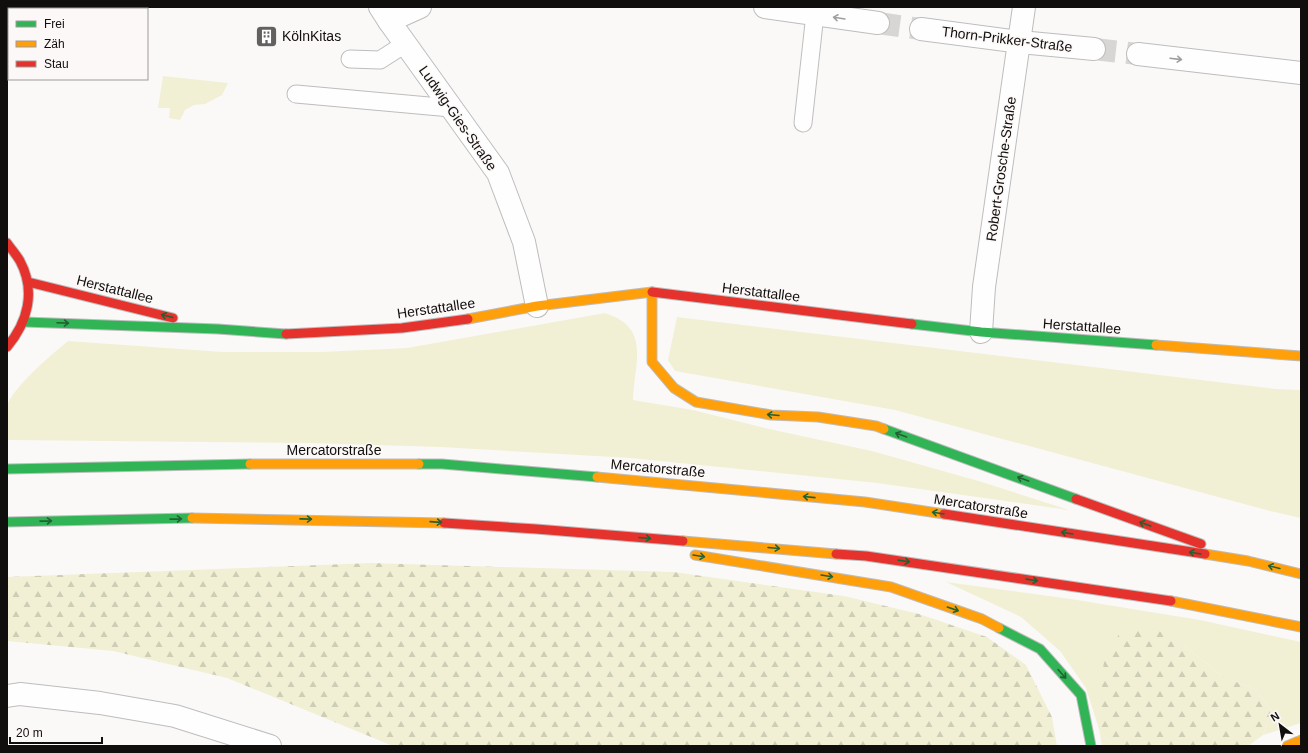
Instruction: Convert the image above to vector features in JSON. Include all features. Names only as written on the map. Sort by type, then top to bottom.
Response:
[{"type":"main road","points":[[7,243],[21,261],[28,282],[29,302],[24,322],[17,335],[7,347]]},
{"type":"main road","name":"Herstattallee","points":[[28,282],[218,329]]},
{"type":"main road","name":"Herstattallee","points":[[24,322],[218,329],[279,334],[402,328],[537,306],[652,292],[981,332],[1301,356]]},
{"type":"main road","points":[[652,292],[652,362],[674,388],[696,402],[771,415],[818,417],[876,426],[1248,561]]},
{"type":"main road","name":"Mercatorstraße","points":[[7,469],[217,464],[442,464],[626,479],[865,502],[1248,561],[1301,574]]},
{"type":"main road","points":[[7,522],[225,518],[426,522],[536,529],[866,556],[1160,599],[1301,627]]},
{"type":"main road","points":[[536,529],[654,548]]},
{"type":"main road","points":[[686,553],[891,587],[982,619],[1040,649],[1081,695],[1091,746]]},
{"type":"main road","points":[[1287,746],[1301,740]]},
{"type":"street","points":[[385,14],[420,7]]},
{"type":"street","points":[[766,7],[878,23]]},
{"type":"street","name":"Robert-Grosche-Straße","points":[[981,332],[984,288],[1024,7]]},
{"type":"street","name":"Ludwig-Gies-Straße","points":[[385,14],[498,173],[524,242],[537,306]]},
{"type":"street","name":"Thorn-Prikker-Straße","points":[[921,29],[1020,42],[1094,49]]},
{"type":"street","points":[[1138,54],[1301,73]]},
{"type":"street","points":[[12,694],[100,703],[175,716],[268,746]]},
{"type":"lane","points":[[803,123],[816,14]]},
{"type":"lane","points":[[350,58],[380,60],[405,44]]},
{"type":"lane","points":[[296,94],[451,108]]},
{"type":"green space","points":[[163,76],[228,83],[222,95],[205,104],[194,105],[185,110],[180,120],[169,118],[170,108],[158,108]]},
{"type":"green space","points":[[605,313],[620,320],[629,328],[635,337],[637,360],[633,400],[693,410],[769,429],[872,451],[982,482],[1069,510],[877,483],[630,458],[440,447],[309,443],[7,440],[6,409],[11,398],[34,371],[68,341],[223,352],[321,352],[407,348]]},
{"type":"green space","points":[[677,317],[1276,389],[1301,390],[1301,518],[1270,511],[895,410],[675,371],[668,360]]},
{"type":"green space","points":[[371,563],[674,572],[844,596],[919,614],[987,637],[1026,665],[1052,717],[1057,746],[393,746],[227,678],[113,651],[7,641],[7,577]]},
{"type":"green space","points":[[946,582],[1071,599],[1200,620],[1301,642],[1301,723],[1263,735],[1271,710],[1255,689],[1225,678],[1182,644],[1099,729],[1086,688],[1060,651],[1021,617]]},
{"type":"green space","points":[[1152,627],[1182,644],[1225,678],[1255,689],[1271,710],[1263,735],[1248,746],[1113,746],[1099,729],[1104,658],[1121,631]]},
{"type":"green space","points":[[1099,729],[1113,746],[1102,746]]},
{"type":"tunnel","points":[[878,23],[921,29]]},
{"type":"tunnel","points":[[1094,49],[1138,54]]},
{"type":"traffic: fast","points":[[24,322],[218,329],[286,334]]},
{"type":"traffic: fast","points":[[912,324],[981,332],[1156,345]]},
{"type":"traffic: fast","points":[[884,429],[1076,499]]},
{"type":"traffic: fast","points":[[7,469],[250,464]]},
{"type":"traffic: fast","points":[[419,464],[442,464],[597,477]]},
{"type":"traffic: fast","points":[[7,522],[192,518]]},
{"type":"traffic: fast","points":[[999,628],[1040,649],[1081,695],[1091,746]]},
{"type":"traffic: slow","points":[[652,292],[652,362],[674,388],[696,402],[771,415],[818,417],[876,426],[884,429]]},
{"type":"traffic: slow","points":[[468,319],[537,306],[652,292]]},
{"type":"traffic: slow","points":[[1156,345],[1301,356]]},
{"type":"traffic: slow","points":[[250,464],[419,464]]},
{"type":"traffic: slow","points":[[597,477],[865,502],[944,514]]},
{"type":"traffic: slow","points":[[192,518],[444,523]]},
{"type":"traffic: slow","points":[[683,541],[836,554]]},
{"type":"traffic: slow","points":[[1205,554],[1248,561],[1301,574]]},
{"type":"traffic: slow","points":[[695,555],[891,587],[982,619],[999,628]]},
{"type":"traffic: slow","points":[[1171,601],[1301,627]]},
{"type":"traffic: slow","points":[[1287,746],[1301,740]]},
{"type":"traffic: jam","points":[[7,243],[20,261],[28,284],[25,317],[7,347]]},
{"type":"traffic: jam","points":[[28,282],[173,318]]},
{"type":"traffic: jam","points":[[652,292],[912,324]]},
{"type":"traffic: jam","points":[[286,334],[402,328],[468,319]]},
{"type":"traffic: jam","points":[[1076,499],[1201,544]]},
{"type":"traffic: jam","points":[[944,514],[1205,554]]},
{"type":"traffic: jam","points":[[444,523],[683,541]]},
{"type":"traffic: jam","points":[[836,554],[866,556],[1171,601]]},
{"type":"place","name":"KölnKitas","points":[[267,36]]}]
